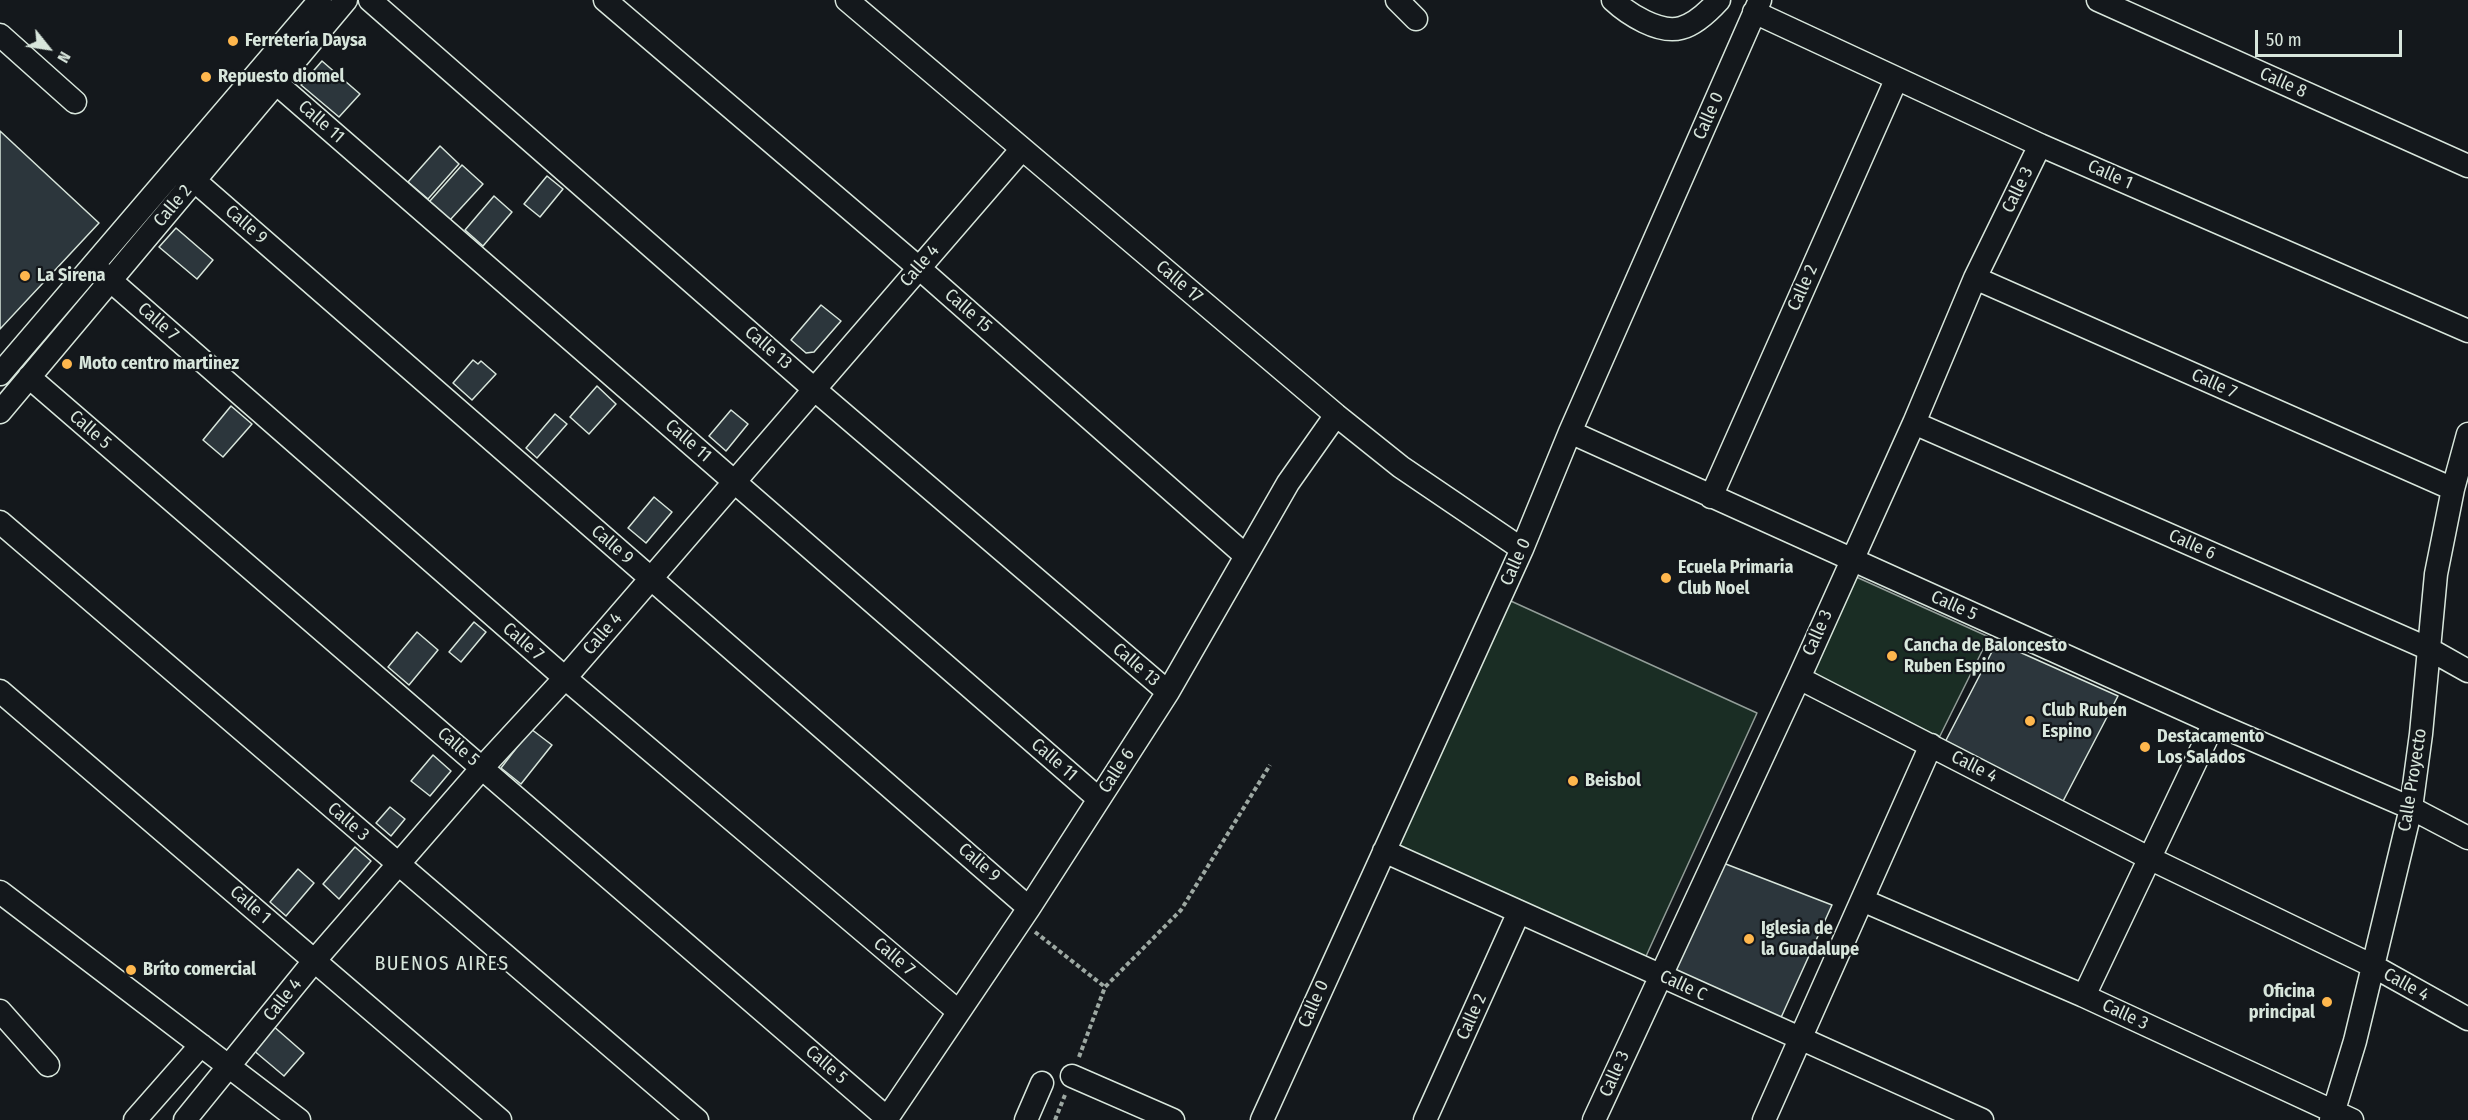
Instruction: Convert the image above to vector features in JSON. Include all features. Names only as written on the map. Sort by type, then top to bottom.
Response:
[{"type":"street","name":"Calle 2","points":[[0,374],[320,0]]},
{"type":"street","name":"Calle 2","points":[[0,412],[346,0]]},
{"type":"street","name":"Calle 13","points":[[370,0],[814,389],[1168,692]]},
{"type":"street","name":"Calle 15","points":[[605,0],[919,268],[1245,556]]},
{"type":"street","name":"Calle 17","points":[[847,0],[1336,415],[1401,467],[1522,549]]},
{"type":"street","points":[[1397,0],[1416,19]]},
{"type":"street","points":[[1615,1],[1627,13],[1655,26],[1680,29],[1706,14],[1719,0]]},
{"type":"street","name":"Calle 8","points":[[2098,0],[2468,166]]},
{"type":"street","name":"Calle 1","points":[[1757,6],[1896,80],[2468,331]]},
{"type":"street","name":"Calle 0","points":[[1262,1120],[1522,549],[1570,432],[1757,6]]},
{"type":"street","points":[[0,35],[75,102]]},
{"type":"street","name":"Calle 2","points":[[1711,497],[1896,80]]},
{"type":"street","name":"Calle 11","points":[[276,83],[1099,799]]},
{"type":"street","name":"Calle 3","points":[[1594,1120],[1659,975],[1799,678],[1914,423],[1975,278],[2040,145]]},
{"type":"street","name":"Calle 4","points":[[185,1120],[315,960],[651,579],[1022,149]]},
{"type":"street","name":"Calle 9","points":[[195,181],[651,579],[1026,912]]},
{"type":"street","name":"Calle 7","points":[[94,266],[564,678],[958,1012]]},
{"type":"street","name":"Calle 7","points":[[1975,278],[2453,489]]},
{"type":"street","name":"Calle 5","points":[[29,377],[887,1119]]},
{"type":"street","name":"Calle 6","points":[[887,1119],[1026,912],[1168,692],[1288,483],[1336,415]]},
{"type":"street","name":"Calle 6","points":[[1914,423],[2427,648],[2468,671]]},
{"type":"street","name":"Calle 5","points":[[1570,432],[2214,723],[2411,808],[2468,838]]},
{"type":"street","name":"Calle Proyecto","points":[[2340,1117],[2411,808],[2421,734],[2427,648],[2436,573],[2453,489],[2468,434]]},
{"type":"street","name":"Calle 3","points":[[0,522],[697,1120]]},
{"type":"street","name":"Calle 4","points":[[1799,678],[2149,858],[2373,966],[2468,1019]]},
{"type":"street","name":"Calle 1","points":[[0,691],[500,1120]]},
{"type":"street","points":[[2084,996],[2149,858],[2184,791],[2214,723]]},
{"type":"street","points":[[1764,1120],[1931,745]]},
{"type":"street","name":"Calle C","points":[[1383,851],[1518,914],[1982,1120]]},
{"type":"street","points":[[0,892],[299,1120]]},
{"type":"street","name":"Calle 3","points":[[1862,900],[2084,996],[2340,1117]]},
{"type":"street","name":"Calle 2","points":[[1425,1120],[1518,914]]},
{"type":"street","points":[[0,1011],[48,1065]]},
{"type":"street","points":[[135,1120],[201,1045]]},
{"type":"street","points":[[1072,1076],[1173,1120]]},
{"type":"street","points":[[1026,1120],[1042,1083]]},
{"type":"path","points":[[1055,1120],[1105,987],[1181,910],[1270,765]]},
{"type":"path","points":[[1026,912],[1048,944],[1075,962],[1105,987]]},
{"type":"green space","name":"Cancha de Baloncesto Ruben Espino","points":[[1843,571],[1989,637],[1936,744],[1796,674]]},
{"type":"green space","name":"Beisbol","points":[[1502,597],[1757,713],[1642,965],[1390,850]]},
{"type":"building","points":[[322,61],[360,94],[339,117],[301,85]]},
{"type":"building","name":"La Sirena","points":[[0,131],[99,223],[0,329]]},
{"type":"building","points":[[440,146],[459,164],[428,199],[408,182]]},
{"type":"building","points":[[462,165],[483,184],[450,220],[429,202]]},
{"type":"building","points":[[547,176],[563,189],[540,217],[524,204]]},
{"type":"building","points":[[494,196],[512,212],[483,246],[465,230]]},
{"type":"building","points":[[176,228],[213,260],[197,279],[159,247]]},
{"type":"building","points":[[821,305],[841,321],[814,352],[806,353],[791,340]]},
{"type":"building","points":[[473,360],[478,364],[481,361],[496,374],[472,400],[453,383]]},
{"type":"building","points":[[597,386],[616,404],[589,434],[570,417]]},
{"type":"building","points":[[231,406],[252,424],[223,457],[203,440]]},
{"type":"building","points":[[731,410],[748,424],[726,451],[709,436]]},
{"type":"building","points":[[555,414],[567,424],[537,458],[526,448]]},
{"type":"building","points":[[654,497],[672,512],[646,543],[628,528]]},
{"type":"building","points":[[474,622],[486,632],[461,662],[449,652]]},
{"type":"building","points":[[417,632],[438,650],[409,685],[388,667]]},
{"type":"building","name":"Club Ruben Espino","points":[[1997,642],[2118,696],[2060,807],[1943,746]]},
{"type":"building","points":[[531,729],[552,745],[521,784],[501,768]]},
{"type":"building","points":[[433,755],[451,771],[430,796],[411,781]]},
{"type":"building","points":[[390,807],[405,819],[391,836],[376,823]]},
{"type":"building","points":[[355,847],[371,861],[339,899],[323,884]]},
{"type":"building","name":"Iglesia de la Guadalupe","points":[[1718,861],[1832,905],[1779,1022],[1667,973]]},
{"type":"building","points":[[298,869],[314,883],[286,916],[270,902]]},
{"type":"building","points":[[272,1025],[304,1053],[284,1076],[252,1049]]},
{"type":"place","name":"Ferretería Daysa","points":[[233,41]]},
{"type":"place","name":"Repuesto diomel","points":[[206,77]]},
{"type":"place","name":"La Sirena","points":[[25,276]]},
{"type":"place","name":"Moto centro martinez","points":[[67,364]]},
{"type":"place","name":"Ecuela Primaria Club Noel","points":[[1666,578]]},
{"type":"place","name":"Cancha de Baloncesto Ruben Espino","points":[[1892,656]]},
{"type":"place","name":"Club Ruben Espino","points":[[2030,721]]},
{"type":"place","name":"Destacamento Los Salados","points":[[2145,747]]},
{"type":"place","name":"Beisbol","points":[[1573,781]]},
{"type":"place","name":"Iglesia de la Guadalupe","points":[[1749,939]]},
{"type":"place","name":"Bríto comercial","points":[[131,970]]},
{"type":"place","name":"Oficina principal","points":[[2327,1002]]},
{"type":"district","name":"BUENOS AIRES","points":[[442,964]]}]
